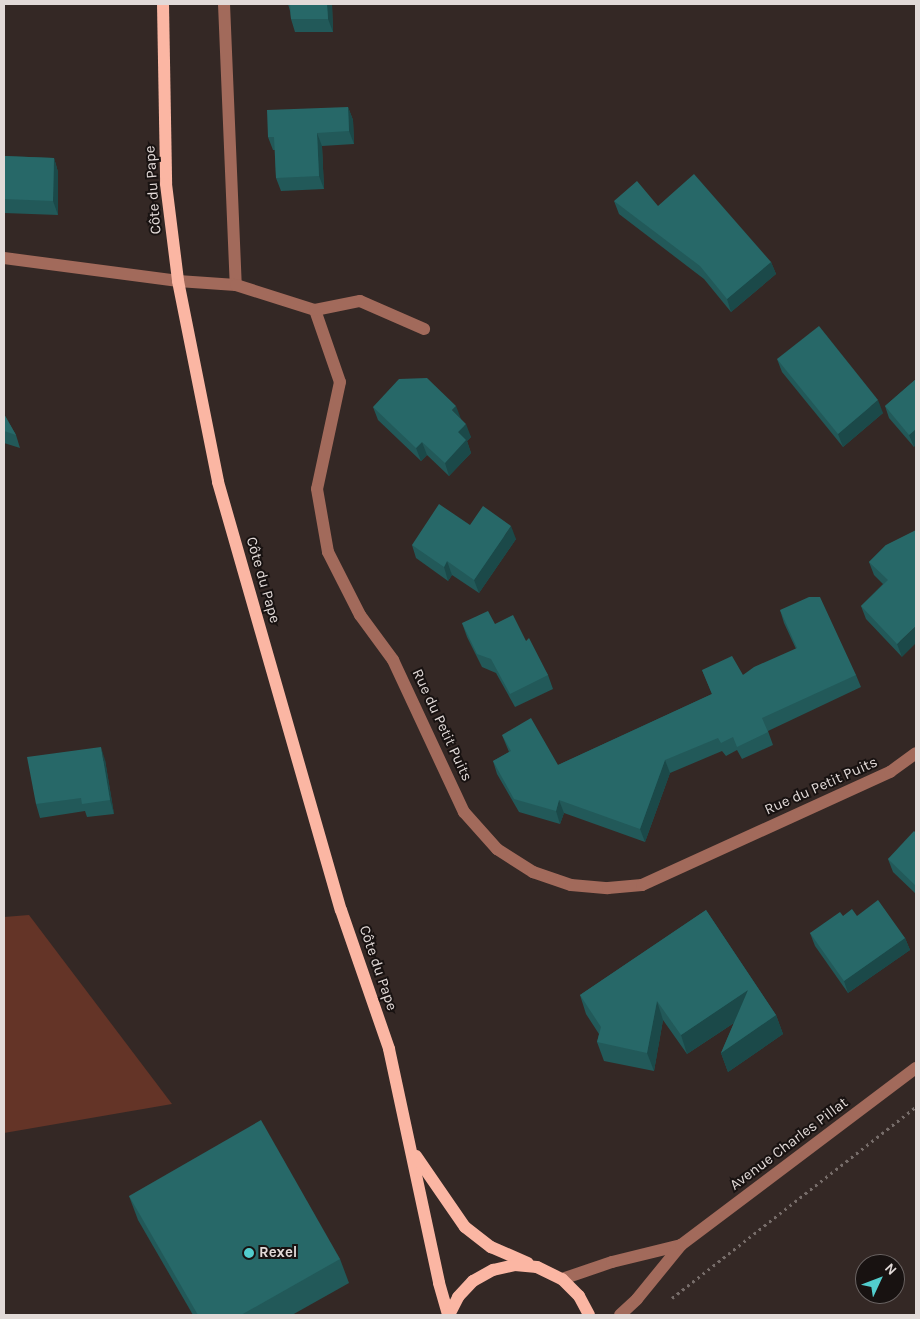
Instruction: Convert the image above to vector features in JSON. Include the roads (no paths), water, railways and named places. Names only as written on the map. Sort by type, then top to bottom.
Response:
[{"type":"main road","name":"Côte du Pape","points":[[163,4],[166,184],[178,282],[218,482],[341,910],[389,1049],[439,1283],[448,1315]]},
{"type":"main road","name":"Côte du Pape","points":[[412,1151],[466,1227],[491,1247],[562,1279]]},
{"type":"main road","points":[[448,1315],[458,1297],[477,1278],[493,1270],[515,1265],[537,1267]]},
{"type":"main road","points":[[562,1279],[579,1296],[589,1315]]},
{"type":"street","points":[[224,4],[236,285]]},
{"type":"street","points":[[4,258],[178,282],[236,285],[315,310],[360,301],[424,329]]},
{"type":"street","name":"Rue du Petit Puits","points":[[315,310],[340,382],[317,489],[328,552],[360,615],[394,660],[464,812],[498,849],[533,872],[572,885],[608,888],[642,885],[890,772],[916,753]]},
{"type":"street","name":"Avenue Charles Pillat","points":[[620,1315],[637,1299],[681,1245],[916,1068]]},
{"type":"street","name":"Avenue Charles Pillat","points":[[562,1279],[612,1262],[681,1245]]},
{"type":"place","name":"Rexel","points":[[249,1253]]}]
